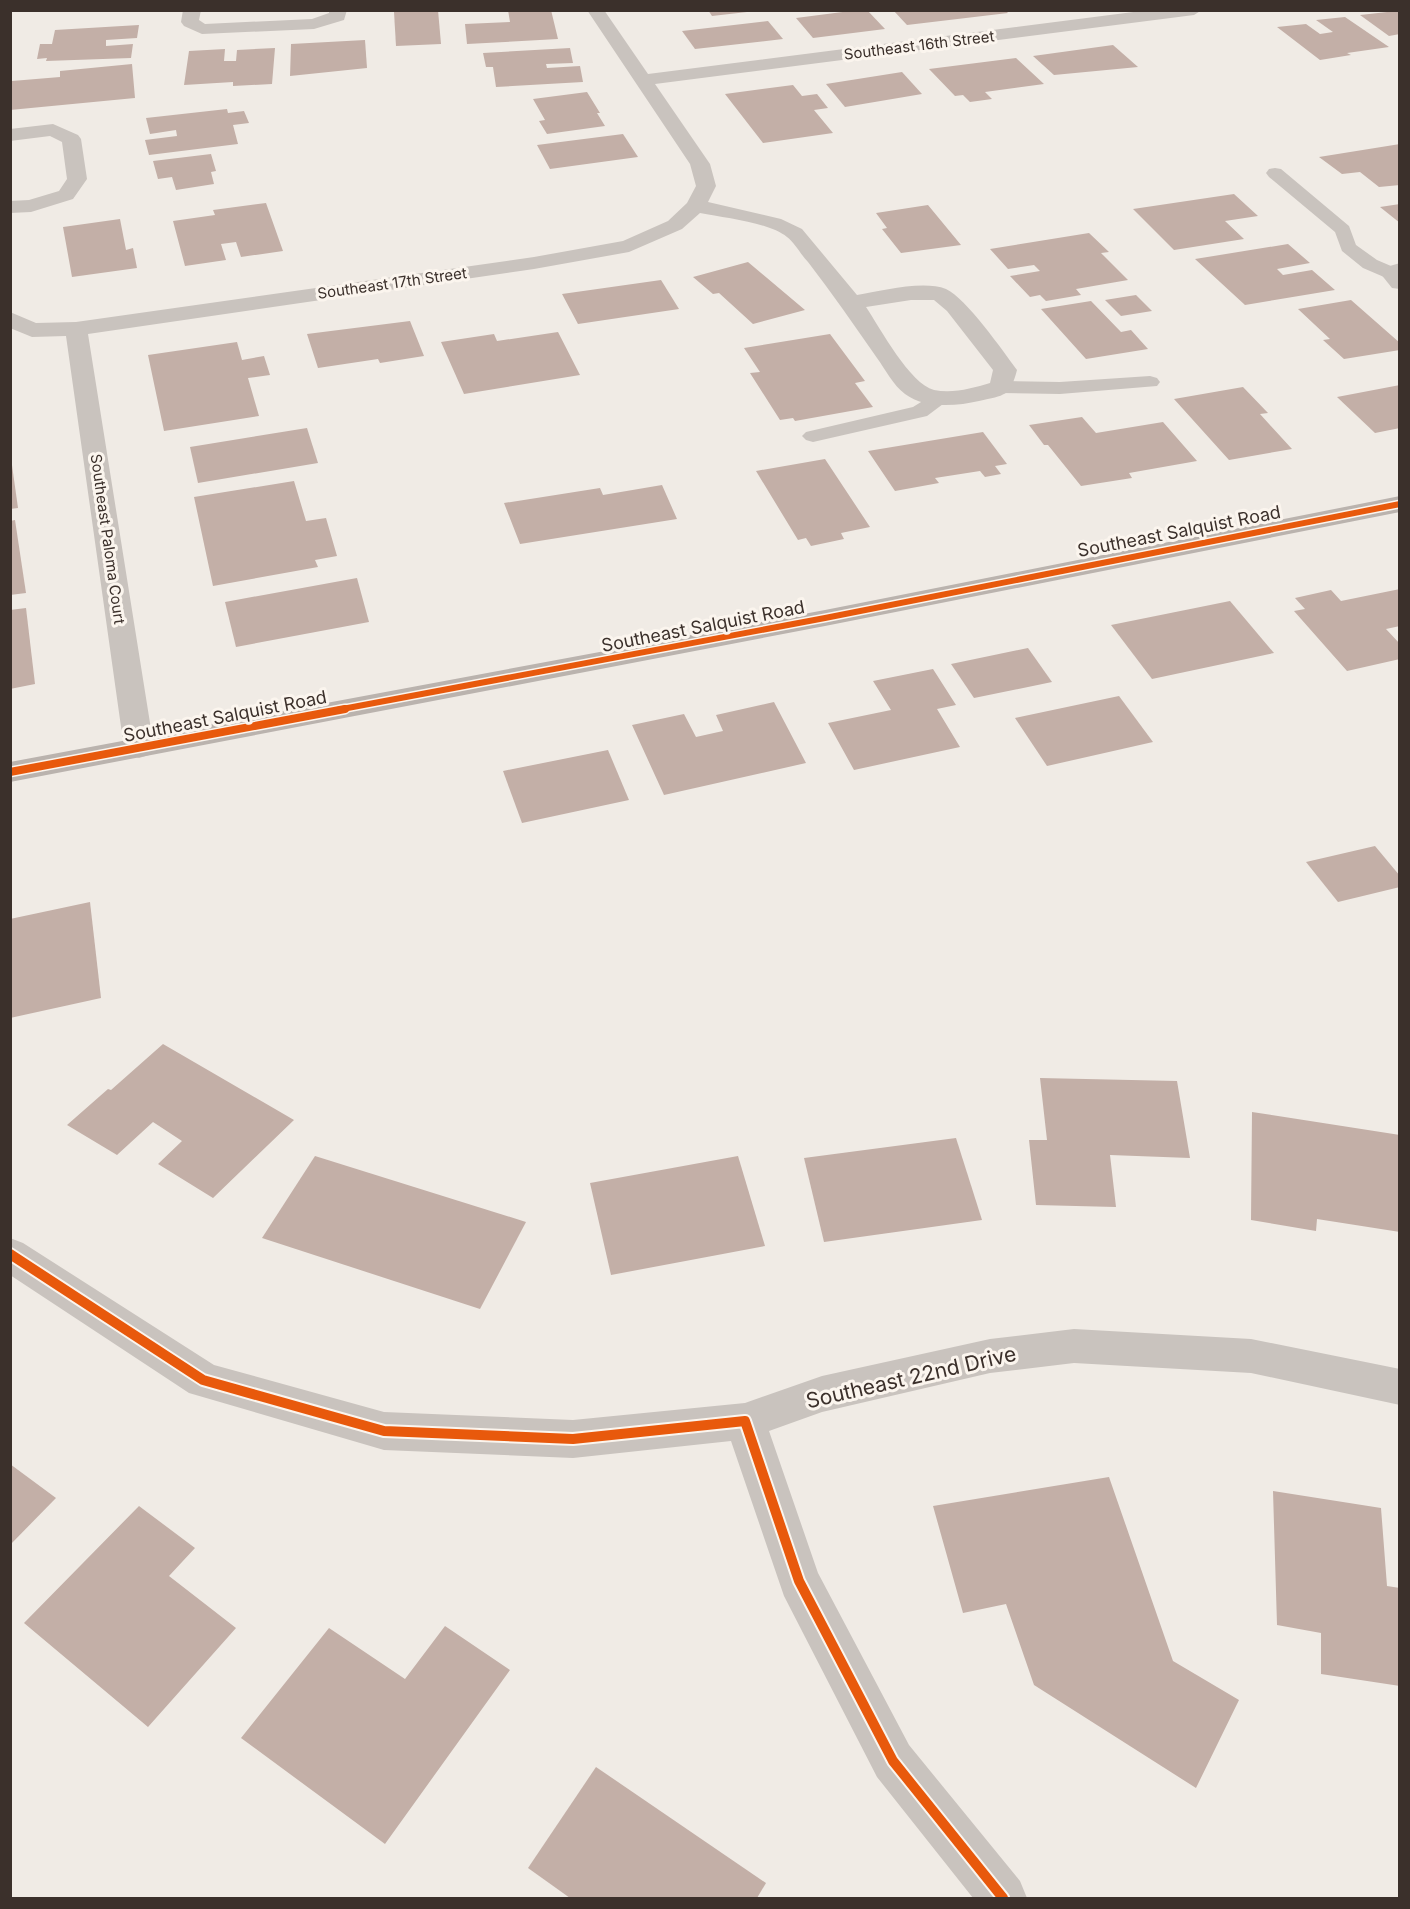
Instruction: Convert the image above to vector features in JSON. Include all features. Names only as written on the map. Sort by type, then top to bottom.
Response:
[{"type":"street","points":[[192,10],[190,22],[202,29],[314,24],[338,16],[338,10]]},
{"type":"street","points":[[595,10],[700,165],[706,186],[696,206],[774,222],[795,233],[852,303],[913,390],[941,398],[982,393],[1000,387],[1005,370],[955,306],[939,294],[910,293],[852,303]]},
{"type":"street","name":"Southeast 16th Street","points":[[644,81],[1194,10]]},
{"type":"street","points":[[10,135],[53,130],[71,139],[76,179],[66,195],[31,206],[10,207]]},
{"type":"street","name":"Southeast 17th Street","points":[[10,319],[33,330],[76,329],[534,263],[629,246],[675,225],[696,206]]},
{"type":"street","name":"Southeast Paloma Court","points":[[76,329],[139,748]]},
{"type":"street","name":"Southeast Salquist Road","points":[[10,772],[813,620],[1400,504]]},
{"type":"street","name":"Southeast 22nd Drive","points":[[10,1254],[203,1380],[384,1431],[573,1439],[745,1421],[822,1394],[990,1356],[1074,1346],[1251,1356],[1400,1387]]},
{"type":"street","points":[[745,1421],[799,1581],[893,1761],[1003,1899]]},
{"type":"lane","points":[[1275,173],[1343,230],[1348,246],[1370,264],[1397,275]]},
{"type":"lane","points":[[1000,387],[1060,388],[1150,382]]},
{"type":"lane","points":[[813,436],[920,412],[941,398]]},
{"type":"building","points":[[438,10],[441,44],[396,46],[394,12]]},
{"type":"building","points":[[508,10],[551,10],[558,39],[467,44],[465,24],[510,22]]},
{"type":"building","points":[[708,10],[747,10],[747,12],[712,16]]},
{"type":"building","points":[[867,10],[885,29],[813,38],[796,18]]},
{"type":"building","points":[[893,10],[1005,10],[1008,13],[907,25]]},
{"type":"building","points":[[1385,10],[1400,10],[1400,34],[1389,36],[1360,15],[1387,12]]},
{"type":"building","points":[[1345,17],[1389,47],[1347,53],[1351,55],[1320,60],[1277,27],[1306,24],[1320,34],[1333,32],[1316,20]]},
{"type":"building","points":[[768,21],[783,39],[695,49],[682,31]]},
{"type":"building","points":[[139,25],[137,38],[106,40],[106,46],[133,44],[131,58],[46,61],[47,58],[37,59],[40,44],[52,44],[55,30]]},
{"type":"building","points":[[365,40],[367,68],[290,76],[291,44]]},
{"type":"building","points":[[1113,45],[1138,67],[1054,75],[1033,56]]},
{"type":"building","points":[[275,48],[272,84],[233,86],[233,82],[184,85],[189,51],[225,49],[224,61],[236,61],[237,50]]},
{"type":"building","points":[[570,48],[573,63],[546,64],[547,68],[580,66],[583,82],[496,87],[493,67],[486,67],[483,53]]},
{"type":"building","points":[[1016,58],[1044,84],[985,92],[992,99],[970,102],[963,95],[955,96],[929,69]]},
{"type":"building","points":[[132,64],[135,98],[10,110],[12,81],[60,77],[60,71]]},
{"type":"building","points":[[902,72],[922,94],[845,107],[826,84]]},
{"type":"building","points":[[793,85],[802,96],[817,94],[828,108],[814,110],[833,133],[763,143],[725,94]]},
{"type":"building","points":[[587,92],[605,126],[547,134],[539,121],[545,120],[533,99]]},
{"type":"building","points":[[227,109],[228,113],[244,111],[249,123],[233,125],[238,144],[149,155],[145,140],[177,136],[176,130],[150,134],[146,118]]},
{"type":"building","points":[[623,134],[638,157],[550,169],[537,145]]},
{"type":"building","points":[[1400,144],[1400,185],[1379,187],[1360,172],[1342,174],[1319,157]]},
{"type":"building","points":[[211,154],[216,171],[211,172],[214,184],[176,190],[172,177],[158,179],[153,161]]},
{"type":"building","points":[[1234,194],[1258,216],[1225,221],[1244,239],[1174,250],[1133,209]]},
{"type":"building","points":[[266,203],[283,251],[241,257],[236,242],[221,244],[226,260],[185,266],[173,221],[215,215],[213,210]]},
{"type":"building","points":[[1400,204],[1400,223],[1380,207]]},
{"type":"building","points":[[928,205],[961,245],[901,253],[882,229],[887,228],[876,213]]},
{"type":"building","points":[[120,219],[126,250],[133,248],[137,268],[72,277],[63,227]]},
{"type":"building","points":[[1089,233],[1109,252],[1101,253],[1128,280],[1076,289],[1081,295],[1046,301],[1040,295],[1030,297],[1010,276],[1040,271],[1034,265],[1008,269],[990,249]]},
{"type":"building","points":[[1288,244],[1310,263],[1277,269],[1283,275],[1312,270],[1335,290],[1245,305],[1195,259]]},
{"type":"building","points":[[748,262],[805,310],[753,324],[719,293],[713,294],[693,277]]},
{"type":"building","points":[[661,280],[679,309],[578,324],[562,294]]},
{"type":"building","points":[[1136,295],[1152,311],[1121,316],[1105,300]]},
{"type":"building","points":[[1351,300],[1400,343],[1400,350],[1344,359],[1323,340],[1330,339],[1298,309]]},
{"type":"building","points":[[1091,301],[1121,332],[1131,330],[1148,349],[1086,359],[1041,309]]},
{"type":"building","points":[[410,321],[424,356],[380,363],[378,359],[318,368],[307,334]]},
{"type":"building","points":[[558,332],[580,375],[464,394],[441,342],[494,334],[497,341]]},
{"type":"building","points":[[830,334],[865,381],[855,383],[873,407],[795,421],[793,418],[780,420],[750,373],[760,372],[744,348]]},
{"type":"building","points":[[237,342],[242,360],[264,356],[270,375],[248,378],[259,416],[164,431],[148,355]]},
{"type":"building","points":[[1400,385],[1400,428],[1375,433],[1337,397]]},
{"type":"building","points":[[1243,387],[1268,413],[1260,414],[1292,449],[1229,460],[1174,399]]},
{"type":"building","points":[[1082,417],[1096,433],[1163,422],[1197,461],[1129,473],[1132,478],[1081,486],[1029,425]]},
{"type":"building","points":[[307,428],[318,463],[198,483],[190,447]]},
{"type":"building","points":[[983,432],[1007,464],[995,466],[1001,474],[985,477],[980,471],[935,478],[939,483],[895,491],[868,451]]},
{"type":"building","points":[[10,451],[18,508],[10,509]]},
{"type":"building","points":[[825,459],[870,527],[841,533],[844,539],[811,546],[806,538],[798,540],[756,471]]},
{"type":"building","points":[[294,481],[306,521],[326,518],[337,556],[315,560],[318,567],[213,586],[194,497]]},
{"type":"building","points":[[662,485],[677,519],[520,544],[504,503],[600,488],[603,495]]},
{"type":"building","points":[[15,520],[26,593],[10,595],[10,521]]},
{"type":"building","points":[[357,578],[369,622],[236,647],[225,602]]},
{"type":"building","points":[[1400,589],[1400,626],[1386,629],[1400,644],[1400,659],[1347,671],[1294,611],[1305,609],[1295,598],[1331,590],[1341,601]]},
{"type":"building","points":[[1230,601],[1274,653],[1152,679],[1111,625]]},
{"type":"building","points":[[26,608],[35,684],[10,689],[10,610]]},
{"type":"building","points":[[1028,648],[1052,682],[974,698],[951,664]]},
{"type":"building","points":[[933,669],[956,705],[937,709],[960,747],[854,770],[828,723],[891,710],[873,681]]},
{"type":"building","points":[[1119,696],[1153,742],[1047,766],[1015,718]]},
{"type":"building","points":[[774,702],[806,763],[664,795],[632,725],[684,714],[696,737],[723,731],[716,715]]},
{"type":"building","points":[[608,750],[629,800],[522,823],[503,771]]},
{"type":"building","points":[[1375,846],[1400,876],[1400,887],[1338,902],[1306,862]]},
{"type":"building","points":[[90,902],[101,998],[10,1018],[10,919]]},
{"type":"building","points":[[163,1044],[294,1120],[213,1198],[158,1164],[182,1141],[153,1122],[117,1155],[67,1125]]},
{"type":"building","points":[[1040,1078],[1177,1081],[1190,1158],[1110,1155],[1116,1207],[1036,1205],[1029,1140],[1047,1140]]},
{"type":"building","points":[[1252,1112],[1400,1135],[1400,1232],[1317,1219],[1316,1231],[1251,1220]]},
{"type":"building","points":[[956,1138],[982,1220],[824,1242],[804,1158]]},
{"type":"building","points":[[315,1156],[526,1222],[480,1309],[262,1238]]},
{"type":"building","points":[[738,1156],[765,1246],[611,1275],[590,1183]]},
{"type":"building","points":[[10,1464],[56,1498],[10,1545]]},
{"type":"building","points":[[1109,1477],[1173,1661],[1239,1700],[1196,1788],[1034,1685],[1006,1604],[963,1613],[933,1506]]},
{"type":"building","points":[[1273,1491],[1381,1508],[1387,1586],[1400,1588],[1400,1686],[1321,1674],[1321,1633],[1277,1625]]},
{"type":"building","points":[[139,1506],[195,1548],[169,1576],[236,1628],[148,1727],[24,1623]]},
{"type":"building","points":[[445,1626],[510,1670],[385,1844],[241,1738],[329,1628],[405,1679]]},
{"type":"building","points":[[596,1767],[766,1883],[757,1898],[570,1898],[528,1868]]},
{"type":"cycle path","points":[[10,772],[825,618],[1400,504]]},
{"type":"cycle path","points":[[10,1254],[203,1380],[384,1431],[573,1439],[745,1421],[799,1581],[893,1761],[1003,1898]]}]
